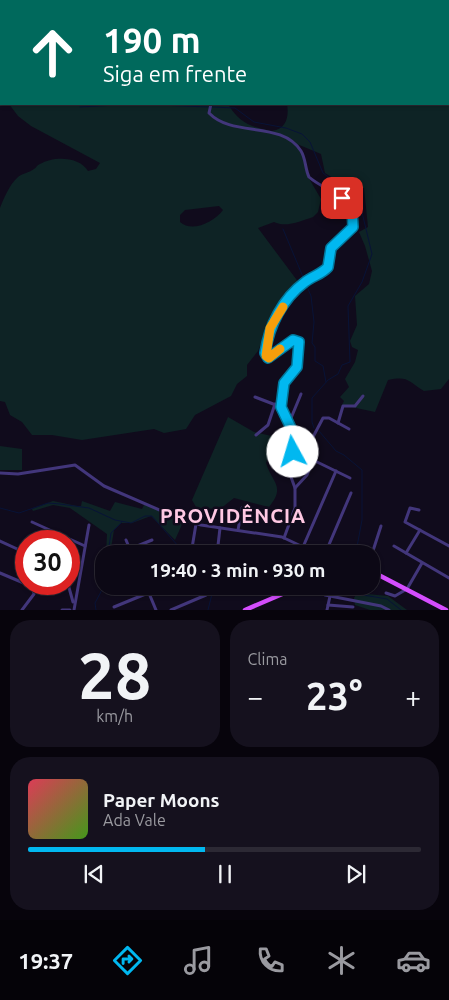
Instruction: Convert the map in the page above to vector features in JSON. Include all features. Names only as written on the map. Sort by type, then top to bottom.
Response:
[{"type":"main road","points":[[380,576],[446,610]]},
{"type":"main road","points":[[246,610],[280,595]]},
{"type":"street","points":[[212,105],[209,113],[216,118],[250,129],[275,133],[294,144],[303,153],[309,177],[342,198],[352,210],[353,227],[331,248],[328,267],[302,284],[275,317],[270,328],[265,353],[267,358],[293,340],[299,342],[297,367],[286,381],[281,407]]},
{"type":"street","points":[[289,423],[301,394]]},
{"type":"street","points":[[338,423],[343,406],[355,406],[363,396]]},
{"type":"street","points":[[255,397],[281,407],[289,423],[293,452],[291,477],[295,488],[295,508],[284,538]]},
{"type":"street","points":[[256,435],[268,425],[275,404]]},
{"type":"street","points":[[303,456],[321,420],[325,418],[331,419],[350,429]]},
{"type":"street","points":[[271,444],[313,460],[350,478]]},
{"type":"street","points":[[295,488],[307,475],[313,460]]},
{"type":"street","points":[[0,473],[18,474],[75,465],[104,486],[196,524],[284,538],[299,545]]},
{"type":"street","points":[[304,545],[336,471]]},
{"type":"street","points":[[329,545],[351,493]]},
{"type":"street","points":[[238,530],[242,508]]},
{"type":"street","points":[[418,510],[410,508],[404,520],[449,546]]},
{"type":"street","points":[[32,522],[85,546]]},
{"type":"street","points":[[192,545],[196,524]]},
{"type":"street","points":[[62,610],[72,610],[89,525]]},
{"type":"street","points":[[375,545],[381,526]]},
{"type":"street","points":[[219,545],[220,528]]},
{"type":"street","points":[[406,553],[420,530]]},
{"type":"street","points":[[126,540],[128,545]]},
{"type":"street","points":[[140,545],[152,540]]},
{"type":"street","points":[[0,541],[15,548]]},
{"type":"street","points":[[394,546],[449,578]]},
{"type":"street","points":[[386,593],[397,596],[407,589],[422,563]]},
{"type":"street","points":[[0,573],[15,579]]},
{"type":"street","points":[[22,610],[33,595]]},
{"type":"street","points":[[71,595],[73,603]]},
{"type":"street","points":[[114,608],[144,595]]},
{"type":"street","points":[[150,595],[156,610]]},
{"type":"street","points":[[171,610],[206,595]]},
{"type":"street","points":[[326,595],[381,606],[389,610]]},
{"type":"street","points":[[327,610],[330,596]]},
{"type":"street","points":[[328,605],[353,607]]},
{"type":"green space","points":[[10,105],[229,105],[237,116],[246,123],[272,131],[284,125],[288,113],[287,105],[449,105],[449,379],[441,389],[424,391],[404,379],[388,380],[375,412],[342,405],[344,401],[340,397],[349,387],[345,379],[355,362],[358,350],[352,347],[350,341],[357,325],[355,296],[369,284],[372,271],[359,232],[368,227],[364,188],[351,189],[325,173],[321,154],[297,144],[305,158],[307,175],[321,199],[318,212],[313,217],[299,222],[279,224],[274,222],[258,228],[299,283],[281,308],[271,317],[258,351],[247,365],[247,376],[237,384],[231,396],[195,415],[186,429],[164,433],[154,429],[82,440],[52,435],[32,435],[22,422],[10,415],[5,402],[0,401],[0,208],[14,181],[45,161],[72,160],[79,162],[88,171],[96,169],[100,163],[31,126],[18,116]],"holes":[[[219,206],[223,210],[203,225],[191,226],[180,222],[180,215],[185,210]]]},
{"type":"green space","points":[[228,417],[254,432],[276,437],[266,463],[277,489],[277,494],[269,507],[234,498],[220,509],[199,508],[196,507],[192,500]]},
{"type":"green space","points":[[0,446],[22,449],[22,470],[0,470]]},
{"type":"green space","points":[[53,501],[81,506],[82,501],[110,511],[115,502],[142,509],[145,503],[184,520],[175,540],[151,516],[132,523],[121,523],[114,530],[112,545],[106,545],[107,534],[70,508],[53,505],[33,511],[32,509]]},
{"type":"green space","points":[[356,595],[388,596],[407,610],[370,610],[355,605],[354,598]]},
{"type":"waterway","points":[[80,107],[117,105]]},
{"type":"waterway","points":[[159,105],[208,107]]},
{"type":"waterway","points":[[212,107],[235,108],[254,122],[286,128],[302,134],[310,142],[323,173],[359,200],[372,254],[362,282],[348,306],[350,362],[342,365],[338,374],[328,380],[312,398],[312,422],[314,428]]},
{"type":"waterway","points":[[283,229],[311,296],[314,322],[312,343],[315,347],[315,361],[323,366],[326,382]]},
{"type":"waterway","points":[[319,431],[336,451],[362,470],[362,520],[357,545]]},
{"type":"waterway","points":[[0,508],[19,513],[48,503],[60,504],[89,508],[115,520],[131,523],[145,516],[152,516],[177,545]]},
{"type":"waterway","points":[[109,545],[111,533],[122,522]]},
{"type":"waterway","points":[[96,610],[95,603],[99,595]]},
{"type":"waterway","points":[[208,610],[212,595]]},
{"type":"waterway","points":[[363,595],[387,599],[401,610]]},
{"type":"slow traffic","points":[[280,349],[267,358],[265,353],[267,337],[272,322],[283,307]]},
{"type":"district","name":"PROVIDÊNCIA","points":[[233,516]]},
{"type":"route","points":[[293,452],[291,428],[281,407],[284,383],[298,364],[299,342],[297,339],[293,340],[268,358],[265,353],[267,337],[275,317],[302,284],[325,271],[330,264],[331,248],[353,227],[354,218],[352,210],[342,198]]}]
